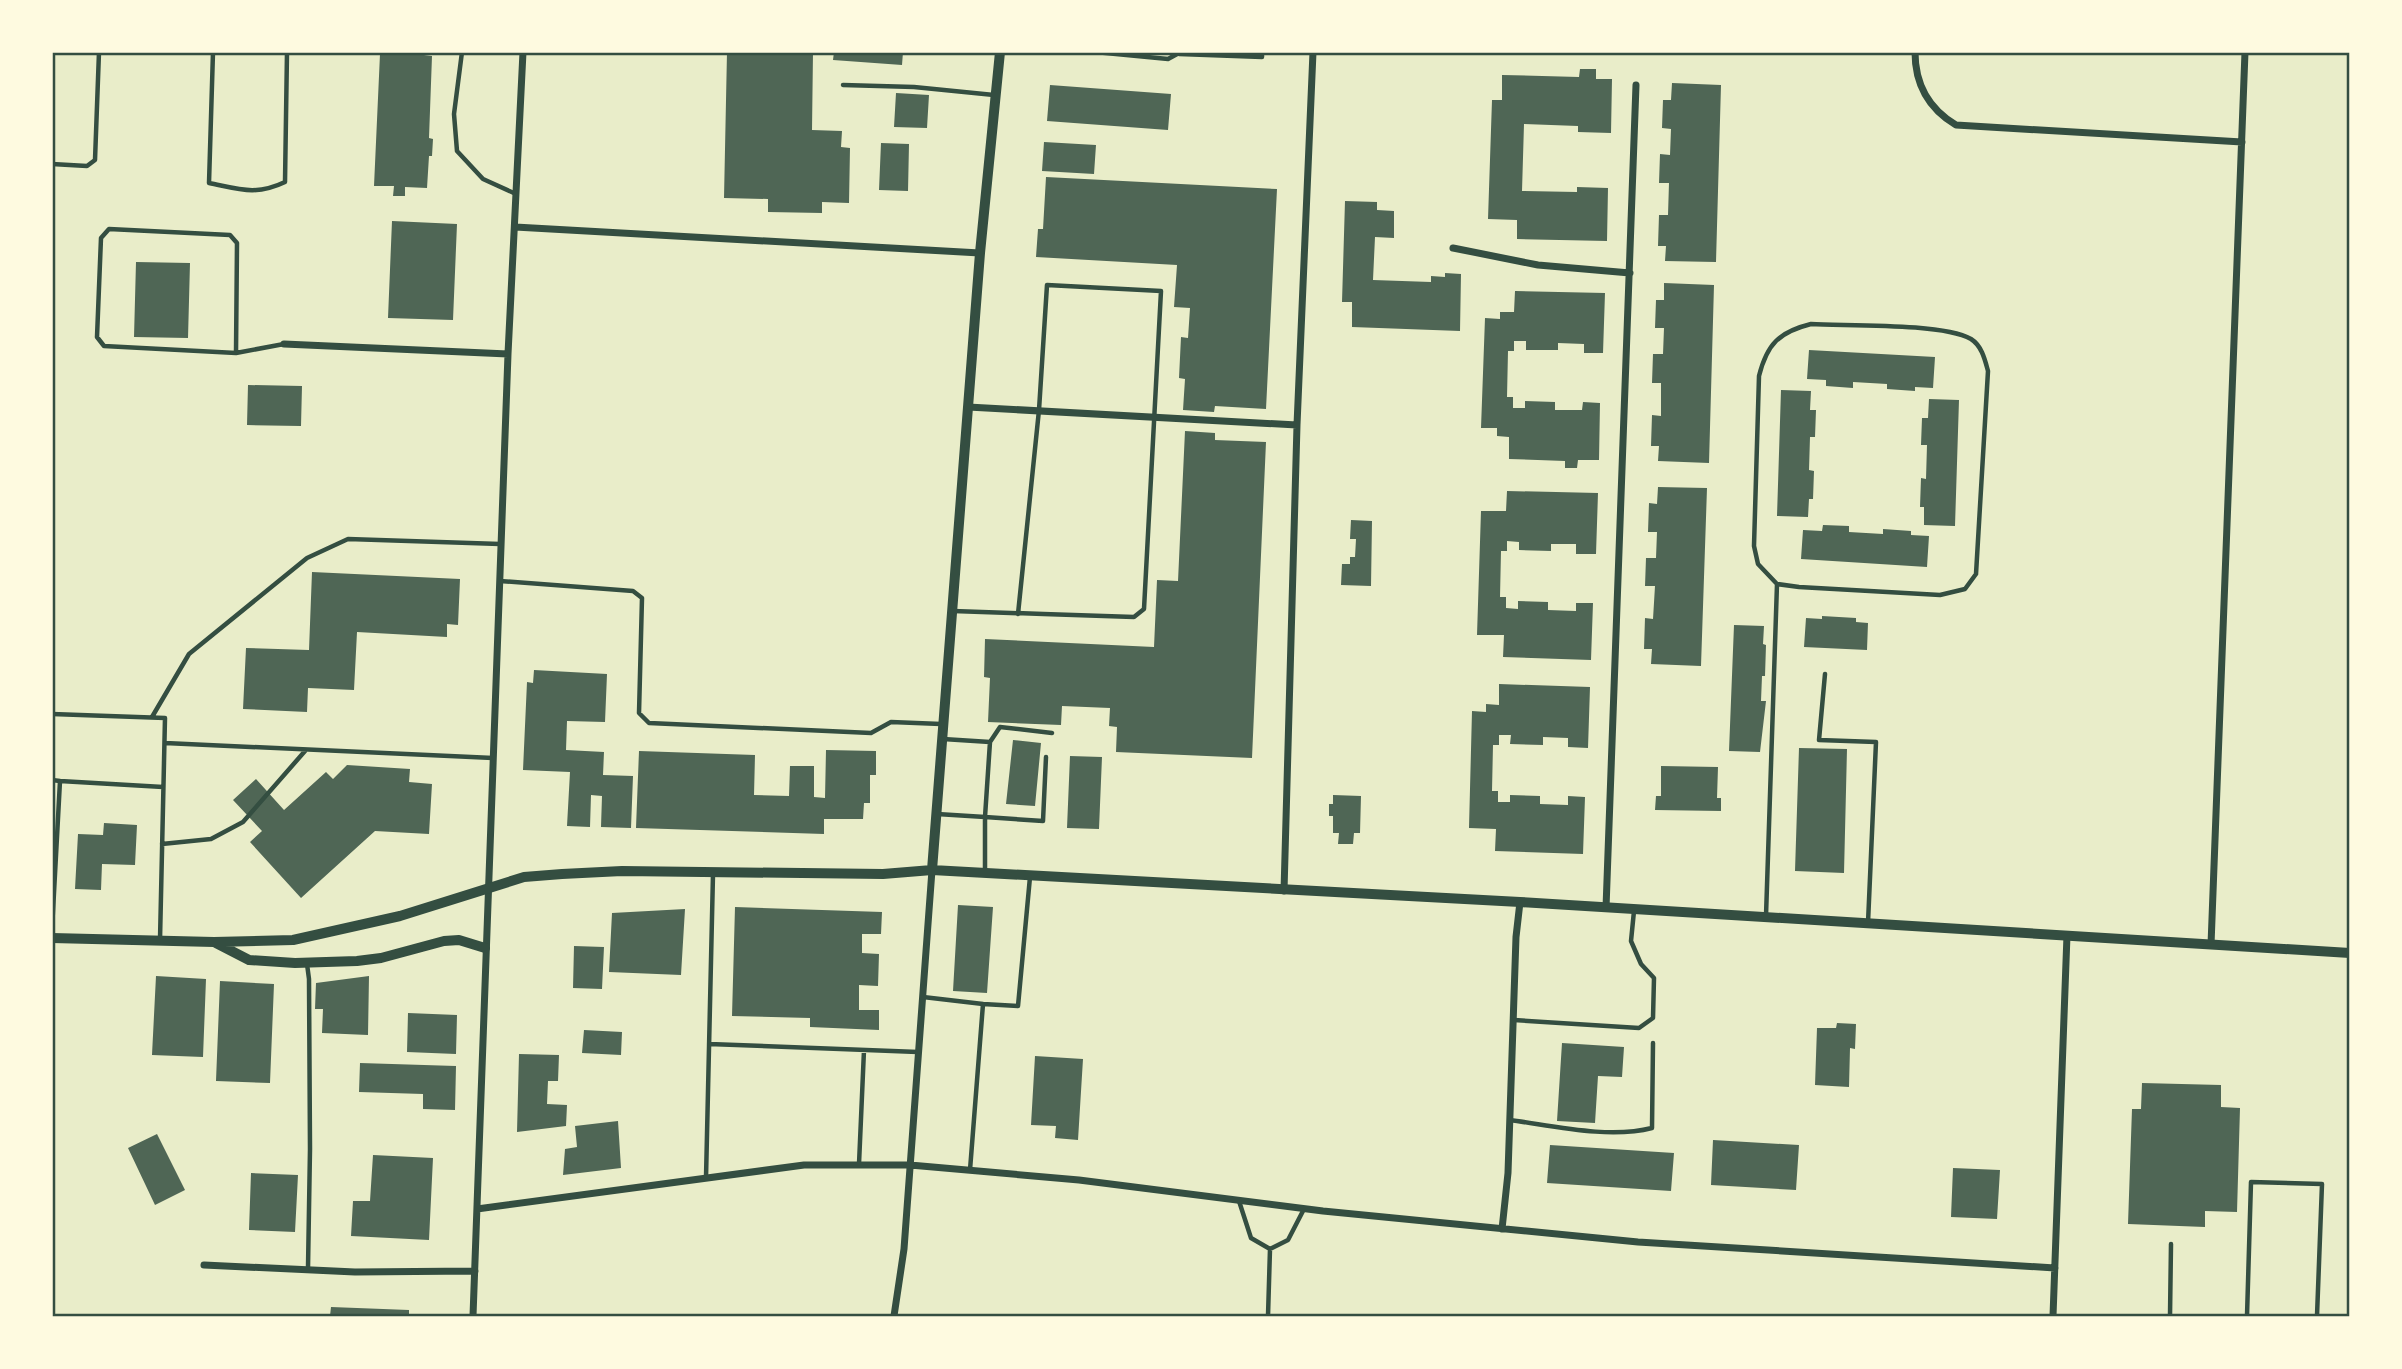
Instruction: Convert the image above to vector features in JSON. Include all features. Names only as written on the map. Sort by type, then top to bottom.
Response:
[{"type":"street","points":[[473,1317],[508,355],[523,52]]},
{"type":"street","points":[[894,1317],[904,1249],[980,253],[1000,52]]},
{"type":"street","points":[[1284,891],[1297,425],[1313,52]]},
{"type":"street","points":[[1915,52],[1916,73],[1925,97],[1942,117],[1956,125],[2242,142]]},
{"type":"street","points":[[2211,945],[2245,52]]},
{"type":"street","points":[[1606,908],[1636,85]]},
{"type":"street","points":[[515,227],[980,253]]},
{"type":"street","points":[[1453,248],[1538,265],[1630,273]]},
{"type":"street","points":[[284,344],[508,355]]},
{"type":"street","points":[[968,407],[1297,425]]},
{"type":"street","points":[[52,937],[214,942],[293,940],[400,916],[524,877],[562,874],[622,871],[883,874],[932,870],[1520,902],[2350,953]]},
{"type":"street","points":[[1502,1229],[1510,1120],[1516,933],[1520,902]]},
{"type":"street","points":[[2053,1317],[2067,935]]},
{"type":"street","points":[[214,942],[249,960],[307,963],[381,958],[444,941],[459,940],[485,948]]},
{"type":"street","points":[[477,1209],[804,1165],[910,1165],[1079,1180],[1304,1209],[1638,1242],[2055,1268]]},
{"type":"street","points":[[204,1265],[355,1272],[475,1271]]},
{"type":"lane","points":[[52,164],[87,166],[95,160],[99,52]]},
{"type":"lane","points":[[213,52],[209,183],[248,190],[267,190],[285,182],[287,52]]},
{"type":"lane","points":[[462,52],[454,114],[457,151],[483,180],[516,195]]},
{"type":"lane","points":[[1095,52],[1168,59],[1179,53],[1262,57],[1262,52]]},
{"type":"lane","points":[[843,85],[915,87],[995,95]]},
{"type":"lane","points":[[236,353],[237,243],[230,235],[109,229],[102,238],[97,337],[104,346],[236,353],[284,344]]},
{"type":"lane","points":[[952,611],[1018,614],[1134,617],[1144,609],[1161,291],[1047,285],[1039,410],[1018,614]]},
{"type":"lane","points":[[1766,917],[1777,584],[1758,564],[1754,546],[1759,376],[1764,357],[1775,341],[1790,329],[1811,324],[1944,330],[1973,340],[1984,354],[1988,371],[1976,574],[1965,589],[1940,595],[1777,584]]},
{"type":"lane","points":[[152,717],[189,654],[307,558],[348,539],[501,544]]},
{"type":"lane","points":[[500,581],[633,591],[642,598],[639,713],[649,723],[872,733],[891,722],[944,724]]},
{"type":"lane","points":[[1825,674],[1819,740],[1876,743],[1868,923]]},
{"type":"lane","points":[[52,714],[165,718],[160,940]]},
{"type":"lane","points":[[985,873],[985,817],[990,743],[1000,727],[1052,733]]},
{"type":"lane","points":[[942,739],[990,743]]},
{"type":"lane","points":[[164,743],[493,758]]},
{"type":"lane","points":[[162,844],[211,839],[243,822],[306,750]]},
{"type":"lane","points":[[936,814],[1043,821],[1046,757]]},
{"type":"lane","points":[[52,780],[163,787]]},
{"type":"lane","points":[[52,930],[60,781]]},
{"type":"lane","points":[[706,1178],[713,873]]},
{"type":"lane","points":[[922,997],[1018,1006],[1030,876]]},
{"type":"lane","points":[[1513,1020],[1639,1027],[1653,1018],[1654,978],[1641,964],[1631,941],[1634,909]]},
{"type":"lane","points":[[307,963],[310,1149],[308,1268]]},
{"type":"lane","points":[[970,1170],[983,1004]]},
{"type":"lane","points":[[1510,1120],[1576,1129],[1635,1132],[1652,1128],[1653,1043]]},
{"type":"lane","points":[[709,1044],[918,1052]]},
{"type":"lane","points":[[859,1164],[864,1050]]},
{"type":"lane","points":[[2247,1317],[2251,1182],[2322,1184],[2317,1317]]},
{"type":"lane","points":[[1239,1200],[1251,1238],[1270,1249]]},
{"type":"lane","points":[[1270,1249],[1289,1240],[1304,1209]]},
{"type":"lane","points":[[2170,1317],[2171,1244]]},
{"type":"lane","points":[[1268,1317],[1270,1249]]},
{"type":"building","points":[[400,52],[432,56],[429,138],[433,139],[427,188],[405,187],[405,196],[393,196],[394,186],[374,186],[380,54],[400,55]]},
{"type":"building","points":[[727,52],[813,52],[812,130],[842,131],[841,147],[850,148],[849,203],[822,202],[822,213],[768,212],[768,199],[724,198]]},
{"type":"building","points":[[834,52],[903,52],[902,65],[833,60]]},
{"type":"building","points":[[1580,69],[1596,69],[1596,79],[1612,79],[1611,133],[1578,132],[1578,126],[1524,124],[1522,191],[1577,192],[1577,187],[1608,188],[1607,241],[1517,239],[1517,220],[1488,219],[1492,100],[1502,100],[1502,75],[1579,77]]},
{"type":"building","points":[[1672,83],[1721,85],[1716,262],[1665,261],[1666,246],[1658,246],[1659,215],[1668,215],[1669,183],[1659,183],[1660,154],[1670,155],[1671,129],[1662,128],[1663,100],[1671,100]]},
{"type":"building","points":[[1050,85],[1171,94],[1168,130],[1047,121]]},
{"type":"building","points":[[896,93],[929,95],[927,128],[894,127]]},
{"type":"building","points":[[1044,142],[1096,145],[1094,174],[1042,171]]},
{"type":"building","points":[[881,143],[909,144],[908,191],[879,190]]},
{"type":"building","points":[[1046,177],[1277,189],[1266,409],[1215,406],[1214,412],[1183,410],[1185,379],[1179,378],[1181,337],[1188,338],[1190,308],[1174,307],[1177,265],[1036,257],[1038,229],[1043,229]]},
{"type":"building","points":[[1345,201],[1377,202],[1377,210],[1394,211],[1394,238],[1375,237],[1373,280],[1431,282],[1431,276],[1461,274],[1460,331],[1352,327],[1352,302],[1342,302]]},
{"type":"building","points":[[392,221],[457,224],[453,320],[388,318]]},
{"type":"building","points":[[136,262],[190,263],[188,338],[134,337]]},
{"type":"building","points":[[1664,283],[1714,285],[1709,463],[1658,461],[1659,446],[1651,446],[1652,415],[1661,416],[1661,383],[1652,383],[1653,354],[1663,354],[1664,328],[1655,328],[1656,300],[1664,300]]},
{"type":"building","points":[[1515,291],[1605,293],[1603,353],[1584,353],[1584,344],[1558,343],[1558,350],[1526,350],[1526,341],[1514,341],[1514,351],[1508,351],[1507,397],[1513,397],[1513,408],[1525,408],[1525,401],[1555,402],[1555,410],[1582,410],[1583,402],[1600,403],[1599,460],[1578,460],[1577,468],[1565,468],[1565,461],[1509,459],[1509,437],[1497,436],[1497,428],[1481,428],[1485,318],[1500,319],[1500,312],[1514,312]]},
{"type":"building","points":[[1809,350],[1935,357],[1933,388],[1915,387],[1915,391],[1887,389],[1887,384],[1853,382],[1853,388],[1826,386],[1826,380],[1807,379]]},
{"type":"building","points":[[248,385],[302,386],[301,426],[247,425]]},
{"type":"building","points":[[1781,390],[1811,391],[1810,410],[1816,410],[1815,437],[1810,437],[1809,470],[1814,471],[1813,499],[1809,499],[1808,517],[1777,516]]},
{"type":"building","points":[[1929,399],[1959,400],[1955,526],[1924,525],[1924,507],[1920,507],[1921,478],[1926,479],[1927,445],[1921,445],[1922,418],[1928,418]]},
{"type":"building","points":[[1185,431],[1215,433],[1215,440],[1266,442],[1252,758],[1116,752],[1117,727],[1109,726],[1110,708],[1062,706],[1061,725],[988,722],[990,678],[984,677],[985,639],[1154,647],[1157,580],[1178,581]]},
{"type":"building","points":[[1658,487],[1707,488],[1701,666],[1651,664],[1652,649],[1644,649],[1645,618],[1653,619],[1655,586],[1645,586],[1646,558],[1656,558],[1657,532],[1648,532],[1649,503],[1657,504]]},
{"type":"building","points":[[1507,491],[1598,493],[1596,554],[1576,554],[1576,544],[1551,544],[1551,551],[1519,550],[1519,542],[1507,541],[1507,551],[1501,551],[1500,597],[1506,597],[1506,608],[1518,609],[1518,601],[1548,602],[1548,610],[1576,611],[1576,603],[1593,603],[1591,660],[1503,657],[1504,635],[1477,635],[1481,511],[1506,511]]},
{"type":"building","points":[[1351,520],[1372,521],[1371,586],[1341,585],[1342,564],[1350,564],[1350,557],[1355,557],[1356,539],[1350,539]]},
{"type":"building","points":[[1823,525],[1849,526],[1849,532],[1883,534],[1883,529],[1911,531],[1911,535],[1929,536],[1927,567],[1801,559],[1803,530],[1822,531]]},
{"type":"building","points":[[312,572],[460,579],[458,625],[447,624],[447,637],[357,632],[354,690],[308,688],[307,712],[243,709],[246,648],[309,650]]},
{"type":"building","points":[[1822,616],[1856,618],[1856,622],[1868,623],[1867,650],[1804,647],[1806,618],[1822,619]]},
{"type":"building","points":[[1734,625],[1764,626],[1765,676],[1762,676],[1761,701],[1766,701],[1760,752],[1729,751]]},
{"type":"building","points":[[534,670],[607,674],[605,722],[567,721],[566,750],[604,752],[603,775],[633,776],[631,828],[601,827],[602,796],[591,795],[590,827],[567,826],[570,772],[523,770],[527,682],[533,683]]},
{"type":"building","points":[[1499,684],[1590,687],[1588,748],[1568,747],[1568,738],[1543,737],[1543,745],[1510,744],[1511,735],[1499,735],[1499,745],[1493,745],[1492,791],[1498,791],[1498,802],[1510,802],[1510,795],[1540,796],[1540,804],[1568,805],[1568,796],[1585,797],[1583,854],[1495,851],[1496,829],[1469,828],[1472,711],[1486,712],[1486,704],[1499,705]]},
{"type":"building","points":[[1013,740],[1041,743],[1035,806],[1006,804]]},
{"type":"building","points":[[1799,748],[1847,749],[1844,873],[1795,871]]},
{"type":"building","points":[[826,750],[876,751],[876,775],[870,775],[870,803],[864,803],[863,819],[824,819],[824,834],[636,828],[639,751],[755,755],[754,795],[789,796],[790,766],[814,766],[814,797],[825,798]]},
{"type":"building","points":[[1070,756],[1102,757],[1099,829],[1067,828]]},
{"type":"building","points":[[347,765],[410,769],[409,782],[432,784],[429,834],[375,831],[301,898],[250,842],[262,831],[233,800],[256,779],[284,810],[326,772],[333,779]]},
{"type":"building","points":[[1661,766],[1718,767],[1717,798],[1721,798],[1721,811],[1655,810],[1656,796],[1661,796]]},
{"type":"building","points":[[1333,795],[1361,796],[1360,833],[1354,833],[1353,844],[1338,844],[1339,833],[1333,833],[1333,816],[1329,816],[1329,804],[1333,804]]},
{"type":"building","points":[[104,823],[137,825],[135,865],[102,864],[101,890],[75,889],[78,834],[103,835]]},
{"type":"building","points":[[958,905],[993,907],[987,993],[953,991]]},
{"type":"building","points":[[735,907],[882,912],[881,934],[862,934],[862,953],[879,954],[878,986],[859,985],[859,1010],[879,1010],[879,1030],[810,1027],[810,1018],[732,1016]]},
{"type":"building","points":[[685,909],[681,975],[609,972],[612,913]]},
{"type":"building","points":[[574,946],[604,947],[602,989],[573,988]]},
{"type":"building","points":[[156,976],[206,979],[203,1057],[152,1055]]},
{"type":"building","points":[[369,976],[368,1035],[322,1033],[323,1009],[315,1009],[316,983]]},
{"type":"building","points":[[220,981],[274,984],[270,1083],[216,1081]]},
{"type":"building","points":[[408,1013],[457,1015],[456,1054],[407,1052]]},
{"type":"building","points":[[1837,1023],[1856,1024],[1855,1049],[1850,1048],[1849,1087],[1815,1085],[1817,1028],[1836,1028]]},
{"type":"building","points":[[584,1030],[622,1032],[621,1055],[582,1053]]},
{"type":"building","points":[[1562,1043],[1624,1047],[1622,1077],[1598,1076],[1595,1123],[1557,1121]]},
{"type":"building","points":[[519,1054],[559,1055],[558,1081],[548,1081],[547,1104],[567,1105],[566,1126],[517,1132]]},
{"type":"building","points":[[1035,1056],[1083,1059],[1078,1140],[1055,1138],[1056,1126],[1031,1125]]},
{"type":"building","points":[[360,1063],[456,1066],[455,1110],[423,1109],[423,1094],[359,1092]]},
{"type":"building","points":[[2142,1083],[2221,1085],[2221,1107],[2240,1108],[2237,1212],[2205,1211],[2205,1227],[2128,1224],[2132,1109],[2141,1109]]},
{"type":"building","points":[[618,1121],[621,1168],[563,1175],[565,1149],[577,1147],[575,1126]]},
{"type":"building","points":[[157,1134],[185,1190],[155,1205],[128,1148]]},
{"type":"building","points":[[1713,1140],[1799,1145],[1796,1190],[1711,1185]]},
{"type":"building","points":[[1550,1145],[1674,1153],[1671,1191],[1547,1183]]},
{"type":"building","points":[[373,1155],[433,1158],[429,1240],[351,1236],[353,1201],[370,1201]]},
{"type":"building","points":[[1953,1168],[2000,1170],[1997,1219],[1951,1217]]},
{"type":"building","points":[[251,1173],[298,1175],[295,1232],[249,1230]]},
{"type":"building","points":[[331,1307],[409,1310],[409,1316],[330,1316]]}]
